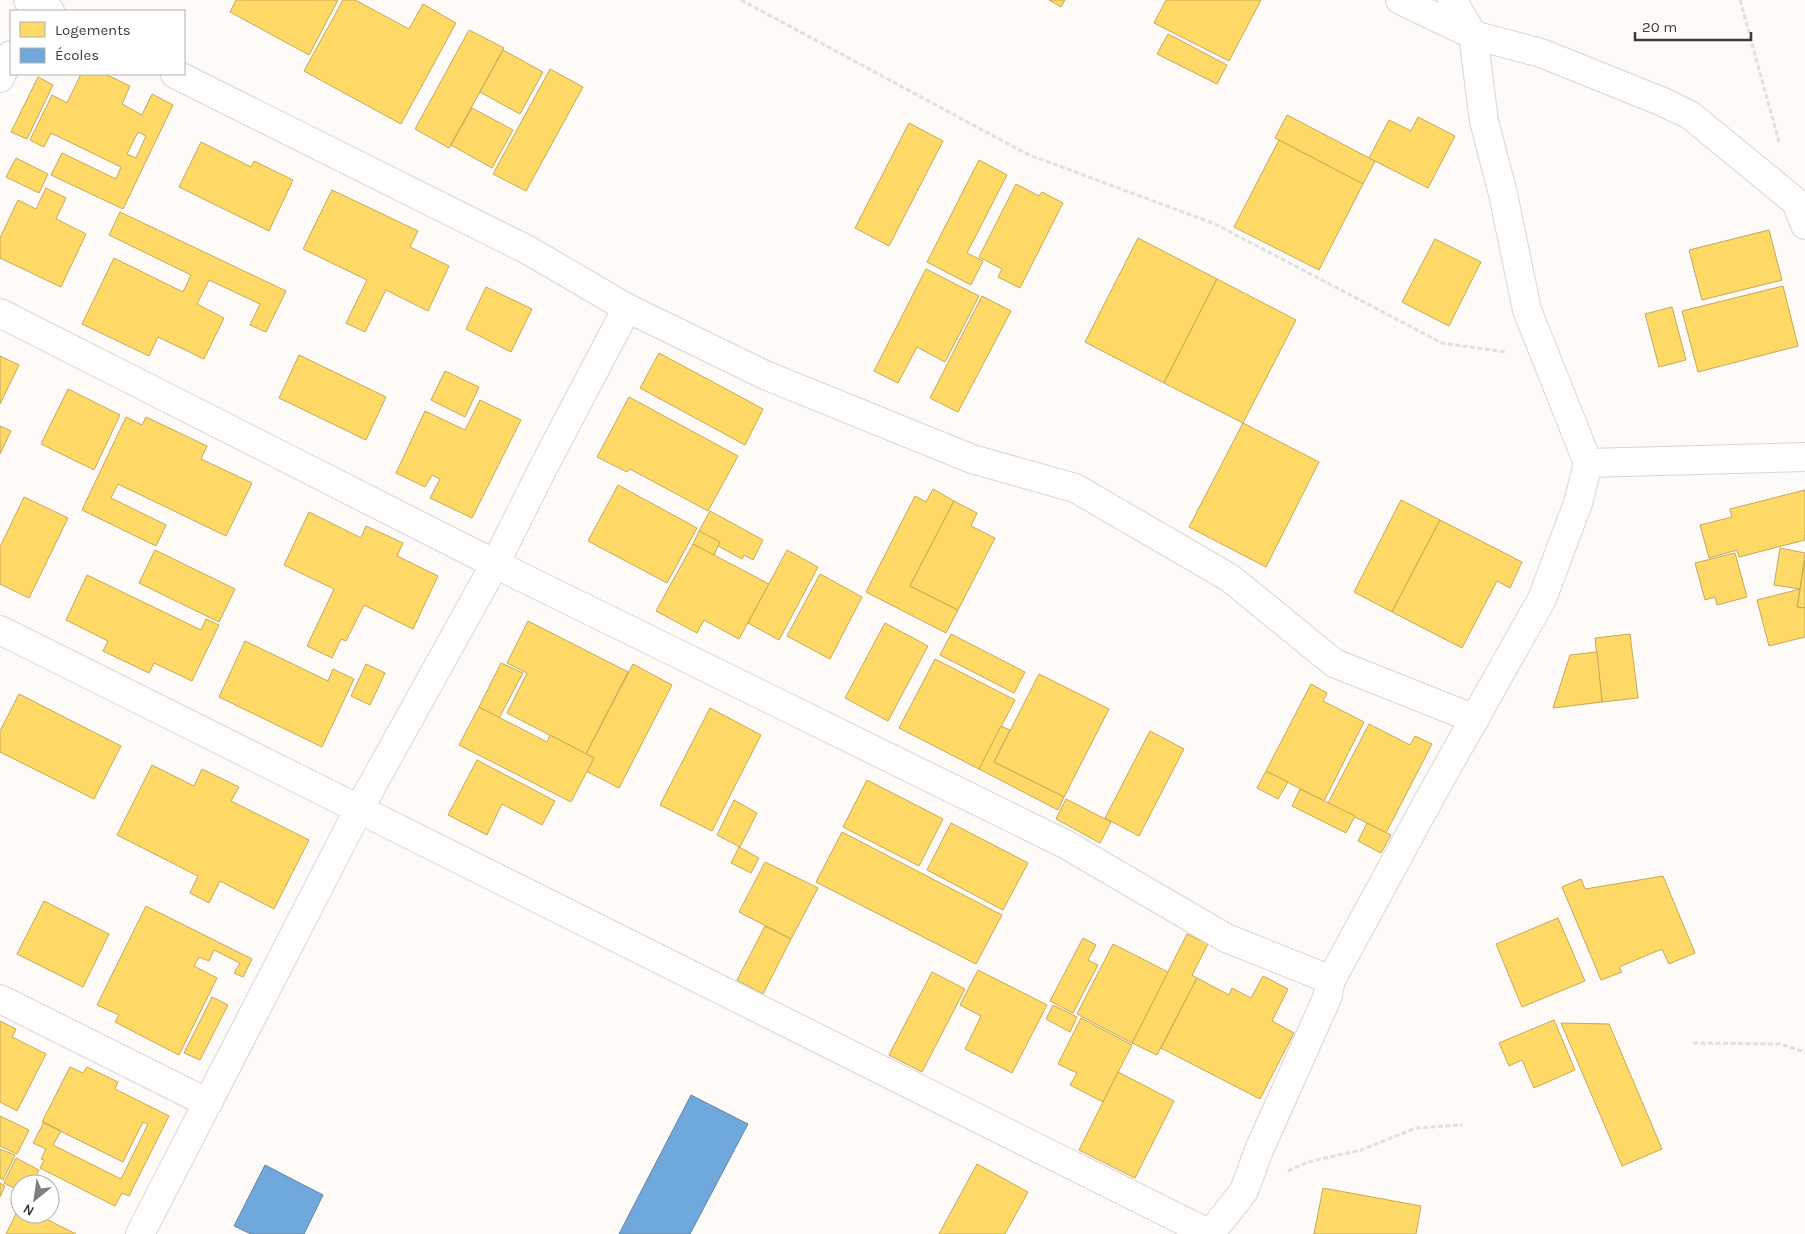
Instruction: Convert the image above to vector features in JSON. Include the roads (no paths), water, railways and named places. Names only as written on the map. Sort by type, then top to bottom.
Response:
[{"type":"street","points":[[1400,0],[1473,36],[1542,53],[1663,102],[1690,115],[1796,202],[1805,225]]},
{"type":"street","points":[[0,630],[1210,1234],[1244,1191],[1259,1150],[1327,998],[1331,980],[1542,599],[1578,504],[1588,463],[1528,310],[1503,194],[1484,121],[1473,36],[1452,0]]},
{"type":"street","points":[[0,78],[10,57]]},
{"type":"street","points":[[177,75],[526,249],[627,308],[765,376],[972,459],[1075,488],[1230,578],[1334,663],[1474,720]]},
{"type":"street","points":[[140,1234],[360,809],[495,564],[627,308]]},
{"type":"street","points":[[0,314],[495,564],[1065,844],[1226,938],[1331,980]]},
{"type":"street","points":[[1588,463],[1805,457]]},
{"type":"street","points":[[0,999],[208,1103]]}]
